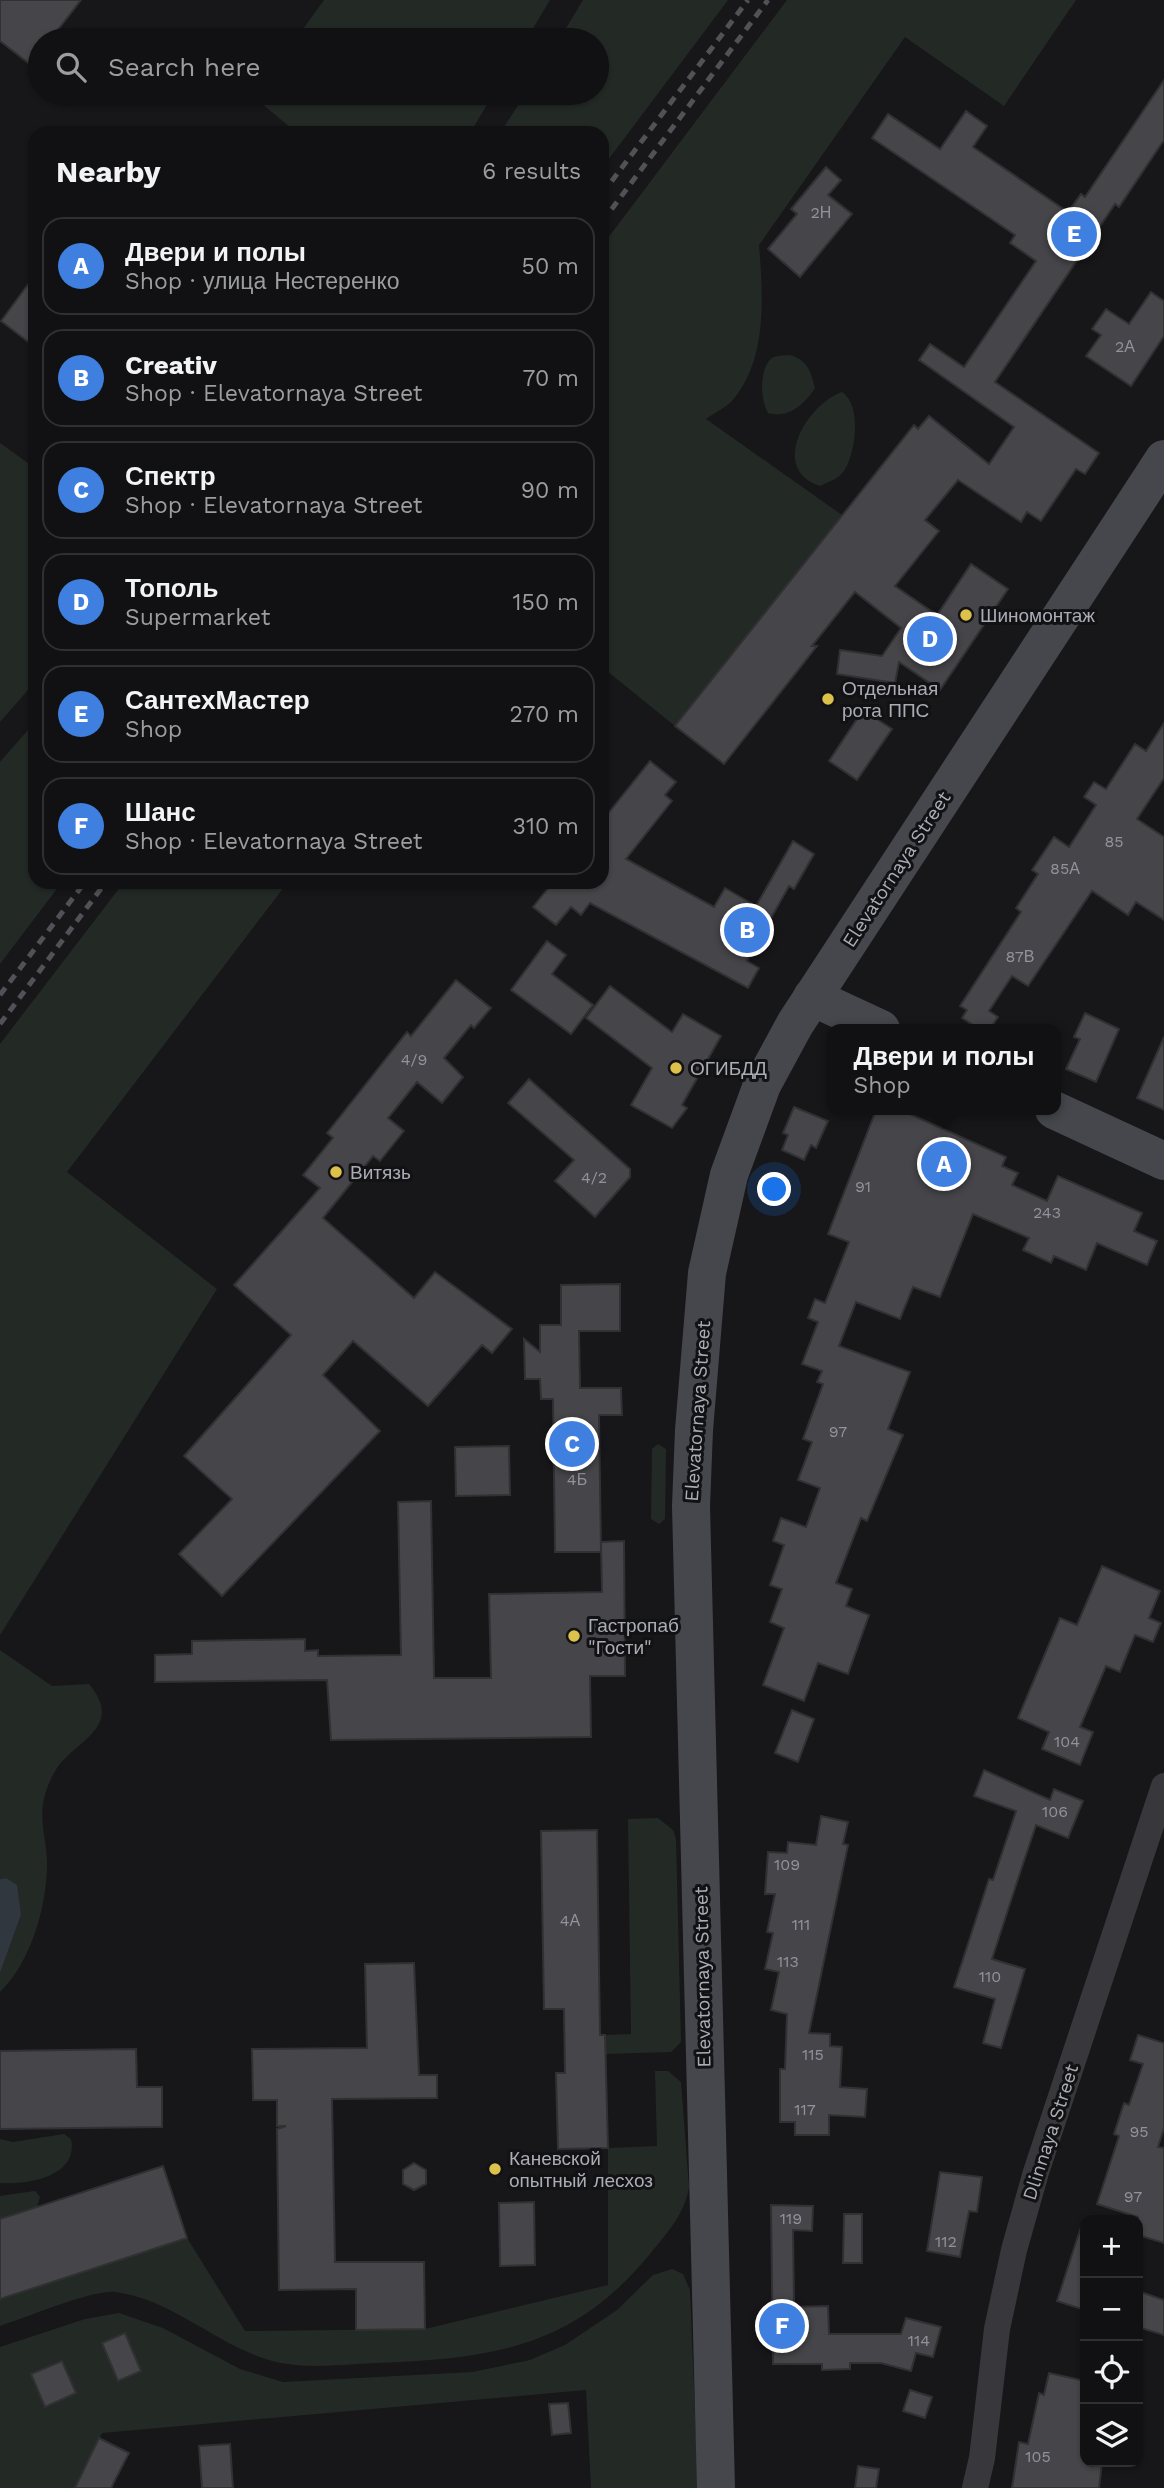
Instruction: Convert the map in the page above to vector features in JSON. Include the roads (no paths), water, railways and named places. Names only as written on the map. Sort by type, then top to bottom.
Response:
[{"type":"street","name":"Elevatornaya Street","points":[[716,2488],[691,1520],[694,1430],[707,1273],[729,1175],[762,1085],[812,997],[1164,460]]},
{"type":"street","points":[[812,997],[870,1024]]},
{"type":"street","points":[[1061,1113],[1164,1161]]},
{"type":"street","name":"Dlinnaya Street","points":[[975,2488],[982,2458],[997,2329],[1014,2250],[1036,2172],[1164,1786]]},
{"type":"railway","points":[[609,185],[748,0]]},
{"type":"railway","points":[[609,213],[768,0]]},
{"type":"railway","points":[[0,995],[80,889]]},
{"type":"railway","points":[[0,1024],[101,889]]},
{"type":"place","name":"СантехМастер","points":[[1074,234]]},
{"type":"place","name":"Шиномонтаж","points":[[966,615]]},
{"type":"place","name":"Тополь","points":[[930,639]]},
{"type":"place","name":"Отдельная рота ППС","points":[[828,699]]},
{"type":"place","name":"Creativ","points":[[747,930]]},
{"type":"place","name":"ОГИБДД","points":[[676,1068]]},
{"type":"place","name":"Двери и полы","points":[[944,1164]]},
{"type":"place","name":"Витязь","points":[[336,1172]]},
{"type":"place","name":"Спектр","points":[[572,1444]]},
{"type":"place","name":"Гастропаб \"Гости\"","points":[[574,1636]]},
{"type":"place","name":"Каневской опытный лесхоз","points":[[495,2169]]},
{"type":"place","name":"Шанс","points":[[782,2326]]}]
